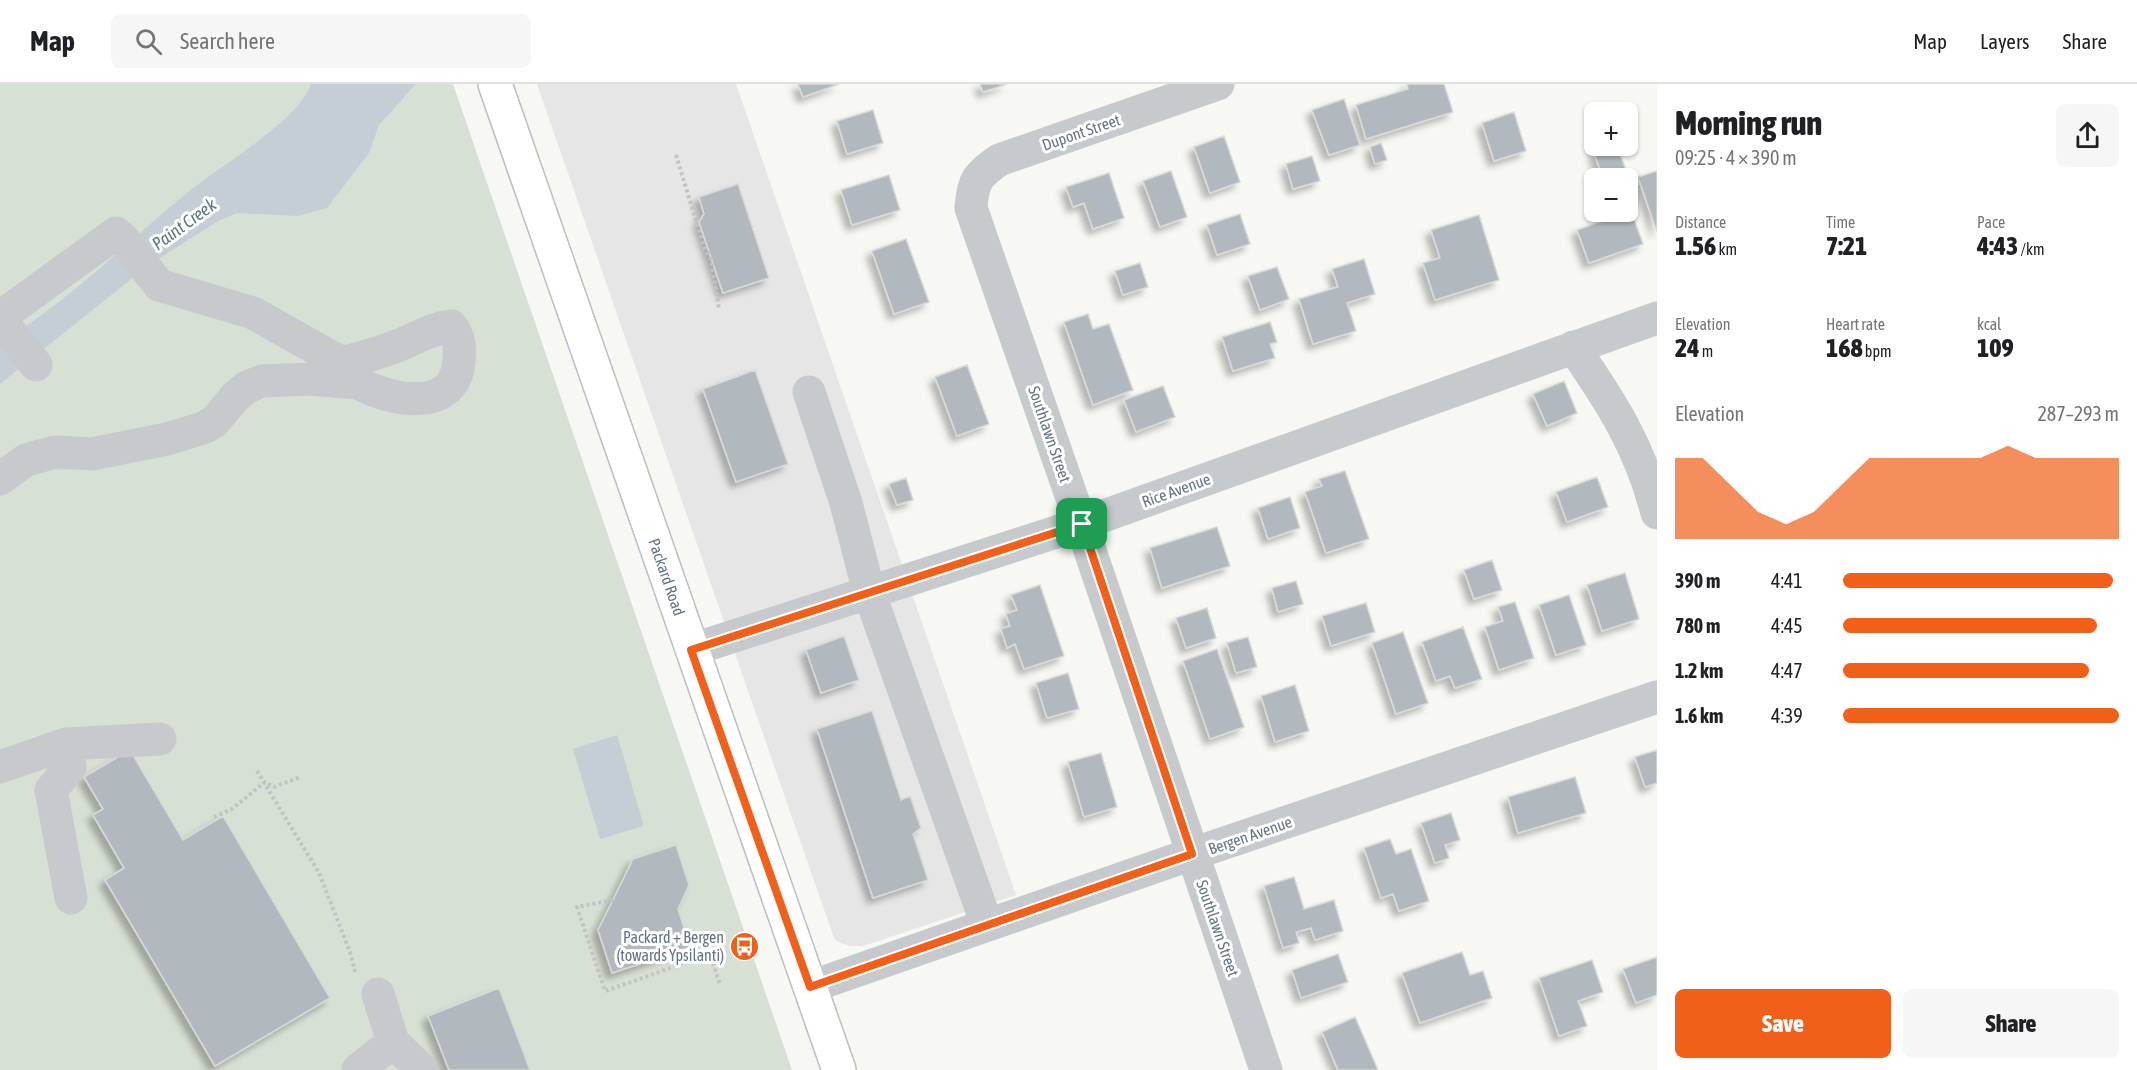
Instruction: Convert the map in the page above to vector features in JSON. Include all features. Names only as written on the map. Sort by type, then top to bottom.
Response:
[{"type":"main road","name":"Packard Road","points":[[495,84],[839,1070]]},
{"type":"street","name":"Dupont Street","points":[[971,208],[972,187],[982,172],[999,160],[1218,84]]},
{"type":"street","name":"Southlawn Street","points":[[971,208],[1082,524],[1266,1070]]},
{"type":"street","points":[[0,480],[26,460],[55,452],[92,454],[203,428],[214,422],[225,407],[247,387],[262,381],[309,379],[350,373],[253,313],[159,285],[116,233],[4,323],[36,365]]},
{"type":"street","name":"Rice Avenue","points":[[691,650],[1082,524],[1657,318]]},
{"type":"street","points":[[1574,347],[1609,398],[1634,444],[1657,513]]},
{"type":"street","points":[[809,392],[846,502],[869,592],[987,925]]},
{"type":"street","name":"Bergen Avenue","points":[[810,987],[1192,854],[1657,697]]},
{"type":"street","points":[[0,767],[78,751],[160,739]]},
{"type":"street","points":[[71,898],[51,790],[78,751]]},
{"type":"street","points":[[368,988],[393,1042],[422,1070]]},
{"type":"street","points":[[358,1070],[393,1042]]},
{"type":"path","points":[[676,155],[704,247],[711,259],[719,309]]},
{"type":"path","points":[[257,771],[320,873],[350,952],[368,988]]},
{"type":"path","points":[[265,782],[274,787],[300,777]]},
{"type":"path","points":[[214,817],[232,809],[265,782]]},
{"type":"path","points":[[613,900],[576,907],[605,991],[710,954],[720,986]]},
{"type":"path","points":[[677,951],[681,964]]},
{"type":"shaded area","points":[[0,84],[453,84],[792,1070],[0,1070]]},
{"type":"shaded area","points":[[537,84],[736,84],[1016,895],[863,946],[850,946],[834,938]]},
{"type":"water","name":"Paint Creek","points":[[311,84],[416,84],[379,125],[369,153],[327,208],[298,216],[237,213],[220,220],[150,264],[0,384],[0,345],[86,280],[192,189],[276,127],[304,98]]},
{"type":"water","points":[[617,735],[644,826],[600,839],[573,749]]},
{"type":"building","points":[[798,84],[839,84],[803,97]]},
{"type":"building","points":[[980,84],[1007,84],[983,92]]},
{"type":"building","points":[[1407,84],[1444,84],[1453,112],[1366,139],[1356,105],[1408,89]]},
{"type":"building","points":[[1344,99],[1360,145],[1329,155],[1312,110]]},
{"type":"building","points":[[873,110],[883,143],[847,154],[837,121]]},
{"type":"building","points":[[1514,112],[1526,151],[1494,161],[1482,123]]},
{"type":"building","points":[[1224,136],[1240,182],[1210,193],[1194,147]]},
{"type":"building","points":[[1381,143],[1387,160],[1375,164],[1370,147]]},
{"type":"building","points":[[1312,156],[1320,181],[1293,189],[1286,164]]},
{"type":"building","points":[[1595,156],[1621,156],[1625,168],[1599,168]]},
{"type":"building","points":[[1171,171],[1187,217],[1160,227],[1143,181]]},
{"type":"building","points":[[1657,171],[1657,232],[1638,177]]},
{"type":"building","points":[[1109,173],[1124,218],[1093,229],[1084,203],[1073,207],[1066,187]]},
{"type":"building","points":[[889,175],[900,210],[852,225],[841,190]]},
{"type":"building","points":[[738,184],[769,278],[723,293],[699,222],[704,214],[699,197]]},
{"type":"building","points":[[1240,214],[1250,244],[1217,255],[1207,225]]},
{"type":"building","points":[[1479,215],[1499,280],[1435,300],[1423,263],[1440,258],[1431,230]]},
{"type":"building","points":[[1600,222],[1635,222],[1643,244],[1589,263],[1577,230]]},
{"type":"building","points":[[906,239],[929,302],[894,314],[872,251]]},
{"type":"building","points":[[1364,259],[1375,294],[1347,303],[1356,331],[1313,344],[1299,299],[1338,287],[1332,269]]},
{"type":"building","points":[[1140,263],[1148,287],[1123,295],[1115,271]]},
{"type":"building","points":[[1277,267],[1289,299],[1260,310],[1248,276]]},
{"type":"building","points":[[1088,314],[1093,329],[1109,324],[1133,390],[1093,405],[1064,322]]},
{"type":"building","points":[[1270,322],[1277,342],[1270,344],[1275,358],[1233,371],[1222,337]]},
{"type":"building","points":[[967,365],[989,424],[957,436],[935,377]]},
{"type":"building","points":[[755,370],[788,464],[736,482],[703,389]]},
{"type":"building","points":[[1564,381],[1577,413],[1547,426],[1533,394]]},
{"type":"building","points":[[1163,386],[1175,417],[1136,432],[1124,400]]},
{"type":"building","points":[[1345,471],[1369,539],[1326,553],[1305,492],[1322,486],[1319,479]]},
{"type":"building","points":[[1597,477],[1608,507],[1567,522],[1556,492]]},
{"type":"building","points":[[906,478],[913,500],[897,505],[889,484]]},
{"type":"building","points":[[1290,497],[1300,528],[1268,539],[1258,508]]},
{"type":"building","points":[[1217,527],[1230,566],[1162,588],[1150,548]]},
{"type":"building","points":[[1492,560],[1502,590],[1474,599],[1464,570]]},
{"type":"building","points":[[1625,573],[1639,619],[1602,631],[1587,585]]},
{"type":"building","points":[[1296,581],[1303,604],[1278,612],[1272,588]]},
{"type":"building","points":[[1040,585],[1064,656],[1024,669],[1015,644],[1007,648],[1001,629],[1010,626],[1006,614],[1017,610],[1011,595]]},
{"type":"building","points":[[1569,595],[1586,645],[1556,655],[1539,605]]},
{"type":"building","points":[[1515,602],[1534,658],[1499,670],[1485,627],[1503,621],[1498,607]]},
{"type":"building","points":[[1366,603],[1375,632],[1331,646],[1322,616]]},
{"type":"building","points":[[1207,608],[1216,638],[1186,648],[1176,618]]},
{"type":"building","points":[[1463,627],[1482,679],[1455,688],[1450,676],[1436,681],[1422,642]]},
{"type":"building","points":[[1403,632],[1428,703],[1396,714],[1372,643]]},
{"type":"building","points":[[844,636],[859,680],[821,693],[806,650]]},
{"type":"building","points":[[1248,637],[1257,667],[1236,673],[1227,643]]},
{"type":"building","points":[[1217,649],[1244,727],[1210,739],[1183,661]]},
{"type":"building","points":[[1068,673],[1079,709],[1047,718],[1036,683]]},
{"type":"building","points":[[1295,685],[1309,731],[1275,742],[1261,696]]},
{"type":"building","points":[[872,711],[901,800],[910,796],[921,828],[913,834],[928,880],[873,898],[817,729]]},
{"type":"building","points":[[130,750],[183,840],[223,816],[330,998],[215,1066],[105,880],[124,868],[93,815],[103,809],[84,777]]},
{"type":"building","points":[[1657,750],[1657,783],[1645,787],[1635,757]]},
{"type":"building","points":[[1101,753],[1117,807],[1084,817],[1068,762]]},
{"type":"building","points":[[1575,777],[1586,813],[1518,833],[1508,797]]},
{"type":"building","points":[[1451,813],[1460,840],[1445,845],[1449,858],[1435,863],[1421,823]]},
{"type":"building","points":[[1390,839],[1396,854],[1411,849],[1429,901],[1399,911],[1393,894],[1381,898],[1364,848]]},
{"type":"building","points":[[676,845],[689,885],[678,909],[690,947],[612,973],[598,930],[633,859]]},
{"type":"building","points":[[1294,877],[1304,909],[1334,900],[1343,931],[1315,940],[1311,928],[1296,932],[1299,943],[1283,948],[1264,886]]},
{"type":"building","points":[[1462,952],[1470,975],[1483,971],[1492,998],[1420,1023],[1402,973]]},
{"type":"building","points":[[1338,954],[1348,982],[1301,998],[1292,970]]},
{"type":"building","points":[[1657,957],[1657,995],[1636,1003],[1623,969]]},
{"type":"building","points":[[1592,960],[1603,992],[1578,1001],[1587,1026],[1559,1036],[1539,978]]},
{"type":"building","points":[[499,988],[530,1070],[449,1070],[428,1016]]},
{"type":"building","points":[[1355,1017],[1378,1070],[1338,1070],[1322,1032]]},
{"type":"place","name":"Packard + Bergen (towards Ypsilanti)","points":[[745,946]]},
{"type":"route","points":[[1082,524],[1192,854],[810,987],[691,650],[1082,524]]}]
